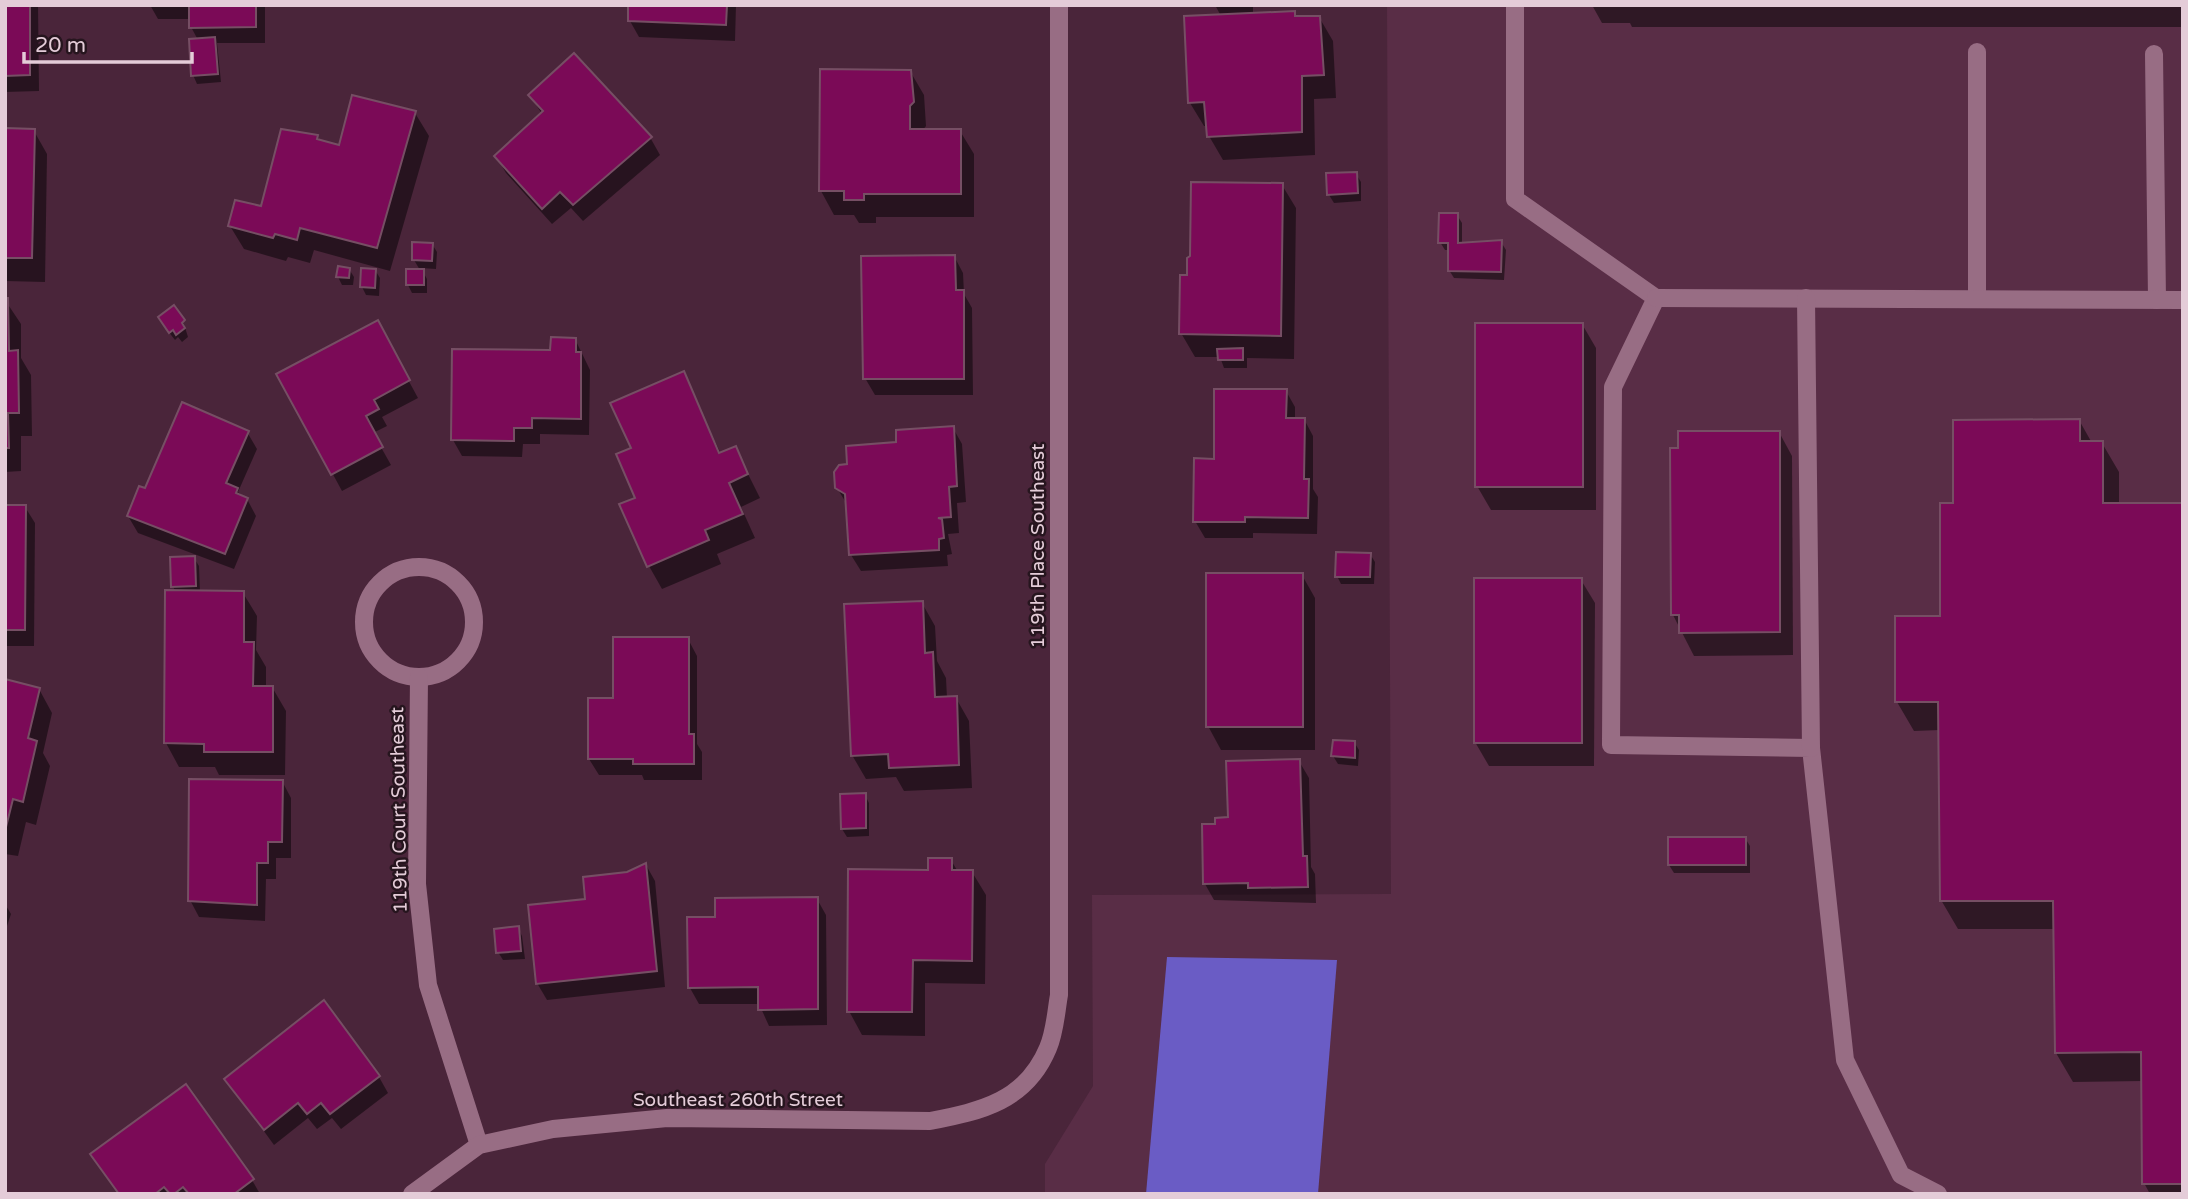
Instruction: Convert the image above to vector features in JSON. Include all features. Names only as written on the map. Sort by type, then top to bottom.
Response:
[{"type":"street","name":"119th Place Southeast","points":[[1031,1080],[1049,1046],[1059,995],[1059,5]]},
{"type":"street","points":[[1515,5],[1515,199],[1656,299],[2183,300]]},
{"type":"street","points":[[1977,52],[1977,299]]},
{"type":"street","points":[[2154,54],[2157,300]]},
{"type":"street","points":[[1656,299],[1613,387],[1611,745],[1811,748]]},
{"type":"street","points":[[1805,299],[1811,748],[1845,1060],[1901,1175],[1938,1194]]},
{"type":"street","points":[[420,567],[441,571],[458,583],[471,602],[475,622],[470,644],[458,662],[440,674],[419,677],[398,673],[379,661],[368,643],[364,621],[368,600],[381,582],[398,571],[420,567]]},
{"type":"street","name":"119th Court Southeast","points":[[419,677],[417,884],[428,985],[479,1145]]},
{"type":"street","name":"Southeast 260th Street","points":[[412,1194],[479,1145],[553,1129],[667,1118],[930,1121],[969,1114],[1002,1101],[1031,1080]]},
{"type":"shaded area","points":[[1387,5],[2183,5],[2183,1194],[1045,1194],[1045,1164],[1093,1086],[1092,895],[1391,894]]},
{"type":"shaded area","points":[[1167,957],[1337,960],[1318,1194],[1146,1194]]},
{"type":"building","points":[[5,5],[30,5],[30,75],[5,76]]},
{"type":"building","points":[[189,5],[256,5],[256,27],[189,28]]},
{"type":"building","points":[[628,5],[727,5],[726,25],[628,21]]},
{"type":"building","points":[[1295,11],[1295,16],[1320,16],[1324,75],[1302,76],[1302,132],[1207,137],[1204,102],[1188,103],[1184,16]]},
{"type":"building","points":[[215,37],[218,74],[191,76],[189,39]]},
{"type":"building","points":[[574,53],[652,137],[573,205],[560,192],[542,209],[494,156],[543,111],[528,95]]},
{"type":"building","points":[[820,69],[911,70],[914,102],[910,106],[910,129],[961,129],[961,194],[864,194],[864,200],[844,200],[844,191],[819,191]]},
{"type":"building","points":[[352,95],[416,111],[377,248],[300,228],[297,240],[275,234],[273,238],[228,226],[235,200],[261,206],[281,129],[318,135],[317,139],[339,145]]},
{"type":"building","points":[[5,128],[35,129],[32,258],[5,258]]},
{"type":"building","points":[[1357,172],[1358,193],[1327,195],[1326,173]]},
{"type":"building","points":[[1191,182],[1283,183],[1281,336],[1179,334],[1180,275],[1187,275],[1187,258],[1190,256]]},
{"type":"building","points":[[1439,213],[1458,213],[1458,243],[1502,240],[1501,272],[1448,271],[1448,243],[1438,243]]},
{"type":"building","points":[[412,242],[433,243],[432,261],[412,260]]},
{"type":"building","points":[[955,255],[956,290],[964,290],[964,379],[863,379],[861,256]]},
{"type":"building","points":[[338,266],[350,268],[349,278],[336,277]]},
{"type":"building","points":[[361,268],[376,269],[375,288],[360,287]]},
{"type":"building","points":[[406,269],[424,269],[424,285],[406,285]]},
{"type":"building","points":[[5,298],[8,298],[9,351],[18,350],[19,413],[8,413],[9,448],[5,448]]},
{"type":"building","points":[[174,305],[185,320],[182,323],[185,328],[176,335],[173,330],[169,333],[158,317]]},
{"type":"building","points":[[378,320],[410,380],[374,400],[379,409],[366,416],[383,447],[331,475],[276,374]]},
{"type":"building","points":[[1475,323],[1583,323],[1583,487],[1475,487]]},
{"type":"building","points":[[551,337],[576,338],[576,352],[581,352],[581,419],[532,418],[532,428],[514,428],[514,441],[451,440],[452,349],[550,350]]},
{"type":"building","points":[[1243,348],[1243,360],[1218,360],[1217,349]]},
{"type":"building","points":[[684,371],[719,453],[736,446],[748,474],[729,483],[743,514],[705,530],[709,540],[647,567],[619,504],[635,498],[616,454],[631,448],[610,403]]},
{"type":"building","points":[[1214,389],[1287,389],[1286,418],[1305,418],[1304,479],[1309,479],[1308,518],[1245,517],[1245,522],[1193,522],[1194,458],[1214,459]]},
{"type":"building","points":[[182,402],[249,431],[226,483],[238,488],[236,493],[248,498],[225,554],[127,516],[139,486],[145,488]]},
{"type":"building","points":[[2080,419],[2080,441],[2103,441],[2103,503],[2183,503],[2183,1184],[2142,1184],[2141,1052],[2055,1053],[2053,901],[1940,901],[1938,702],[1895,702],[1895,616],[1940,616],[1940,503],[1953,503],[1953,420]]},
{"type":"building","points":[[954,426],[957,486],[949,487],[951,517],[938,518],[942,519],[944,538],[939,539],[939,550],[849,555],[845,494],[835,488],[834,472],[839,465],[847,464],[846,446],[896,442],[896,430]]},
{"type":"building","points":[[1678,431],[1780,431],[1780,632],[1679,633],[1679,615],[1671,615],[1670,448],[1678,448]]},
{"type":"building","points":[[5,505],[26,505],[25,630],[5,630]]},
{"type":"building","points":[[1336,552],[1371,553],[1370,577],[1335,577]]},
{"type":"building","points":[[195,556],[196,586],[171,587],[170,557]]},
{"type":"building","points":[[1206,573],[1303,573],[1303,727],[1206,727]]},
{"type":"building","points":[[1474,578],[1582,578],[1582,743],[1474,743]]},
{"type":"building","points":[[165,590],[244,591],[244,642],[254,642],[253,686],[273,686],[273,752],[204,752],[204,744],[164,743]]},
{"type":"building","points":[[923,601],[925,653],[933,652],[935,697],[957,696],[959,765],[889,768],[888,754],[851,756],[844,604]]},
{"type":"building","points":[[613,637],[689,637],[689,734],[694,734],[694,764],[633,764],[633,759],[588,759],[588,698],[613,698]]},
{"type":"building","points":[[5,679],[40,688],[28,738],[37,741],[23,802],[13,799],[5,831]]},
{"type":"building","points":[[1333,740],[1355,741],[1355,758],[1331,756]]},
{"type":"building","points":[[1300,759],[1303,856],[1307,856],[1308,887],[1248,888],[1248,883],[1203,884],[1202,824],[1215,824],[1215,818],[1228,817],[1226,761]]},
{"type":"building","points":[[189,779],[283,780],[282,842],[268,842],[268,863],[257,863],[257,905],[188,901]]},
{"type":"building","points":[[866,793],[866,828],[841,829],[840,794]]},
{"type":"building","points":[[1668,837],[1746,837],[1746,865],[1668,865]]},
{"type":"building","points":[[928,858],[952,858],[952,870],[973,870],[972,961],[913,960],[912,1012],[847,1012],[848,869],[928,870]]},
{"type":"building","points":[[646,863],[657,971],[536,984],[528,905],[585,899],[583,877],[627,872]]},
{"type":"building","points":[[818,897],[818,1009],[758,1010],[758,987],[688,988],[687,917],[715,917],[715,898]]},
{"type":"building","points":[[519,926],[521,951],[496,953],[494,929]]},
{"type":"building","points":[[324,1000],[380,1076],[330,1114],[321,1103],[307,1114],[298,1103],[264,1130],[224,1079]]},
{"type":"building","points":[[186,1084],[254,1179],[234,1194],[189,1194],[183,1187],[170,1194],[164,1187],[155,1194],[119,1194],[90,1154]]}]
